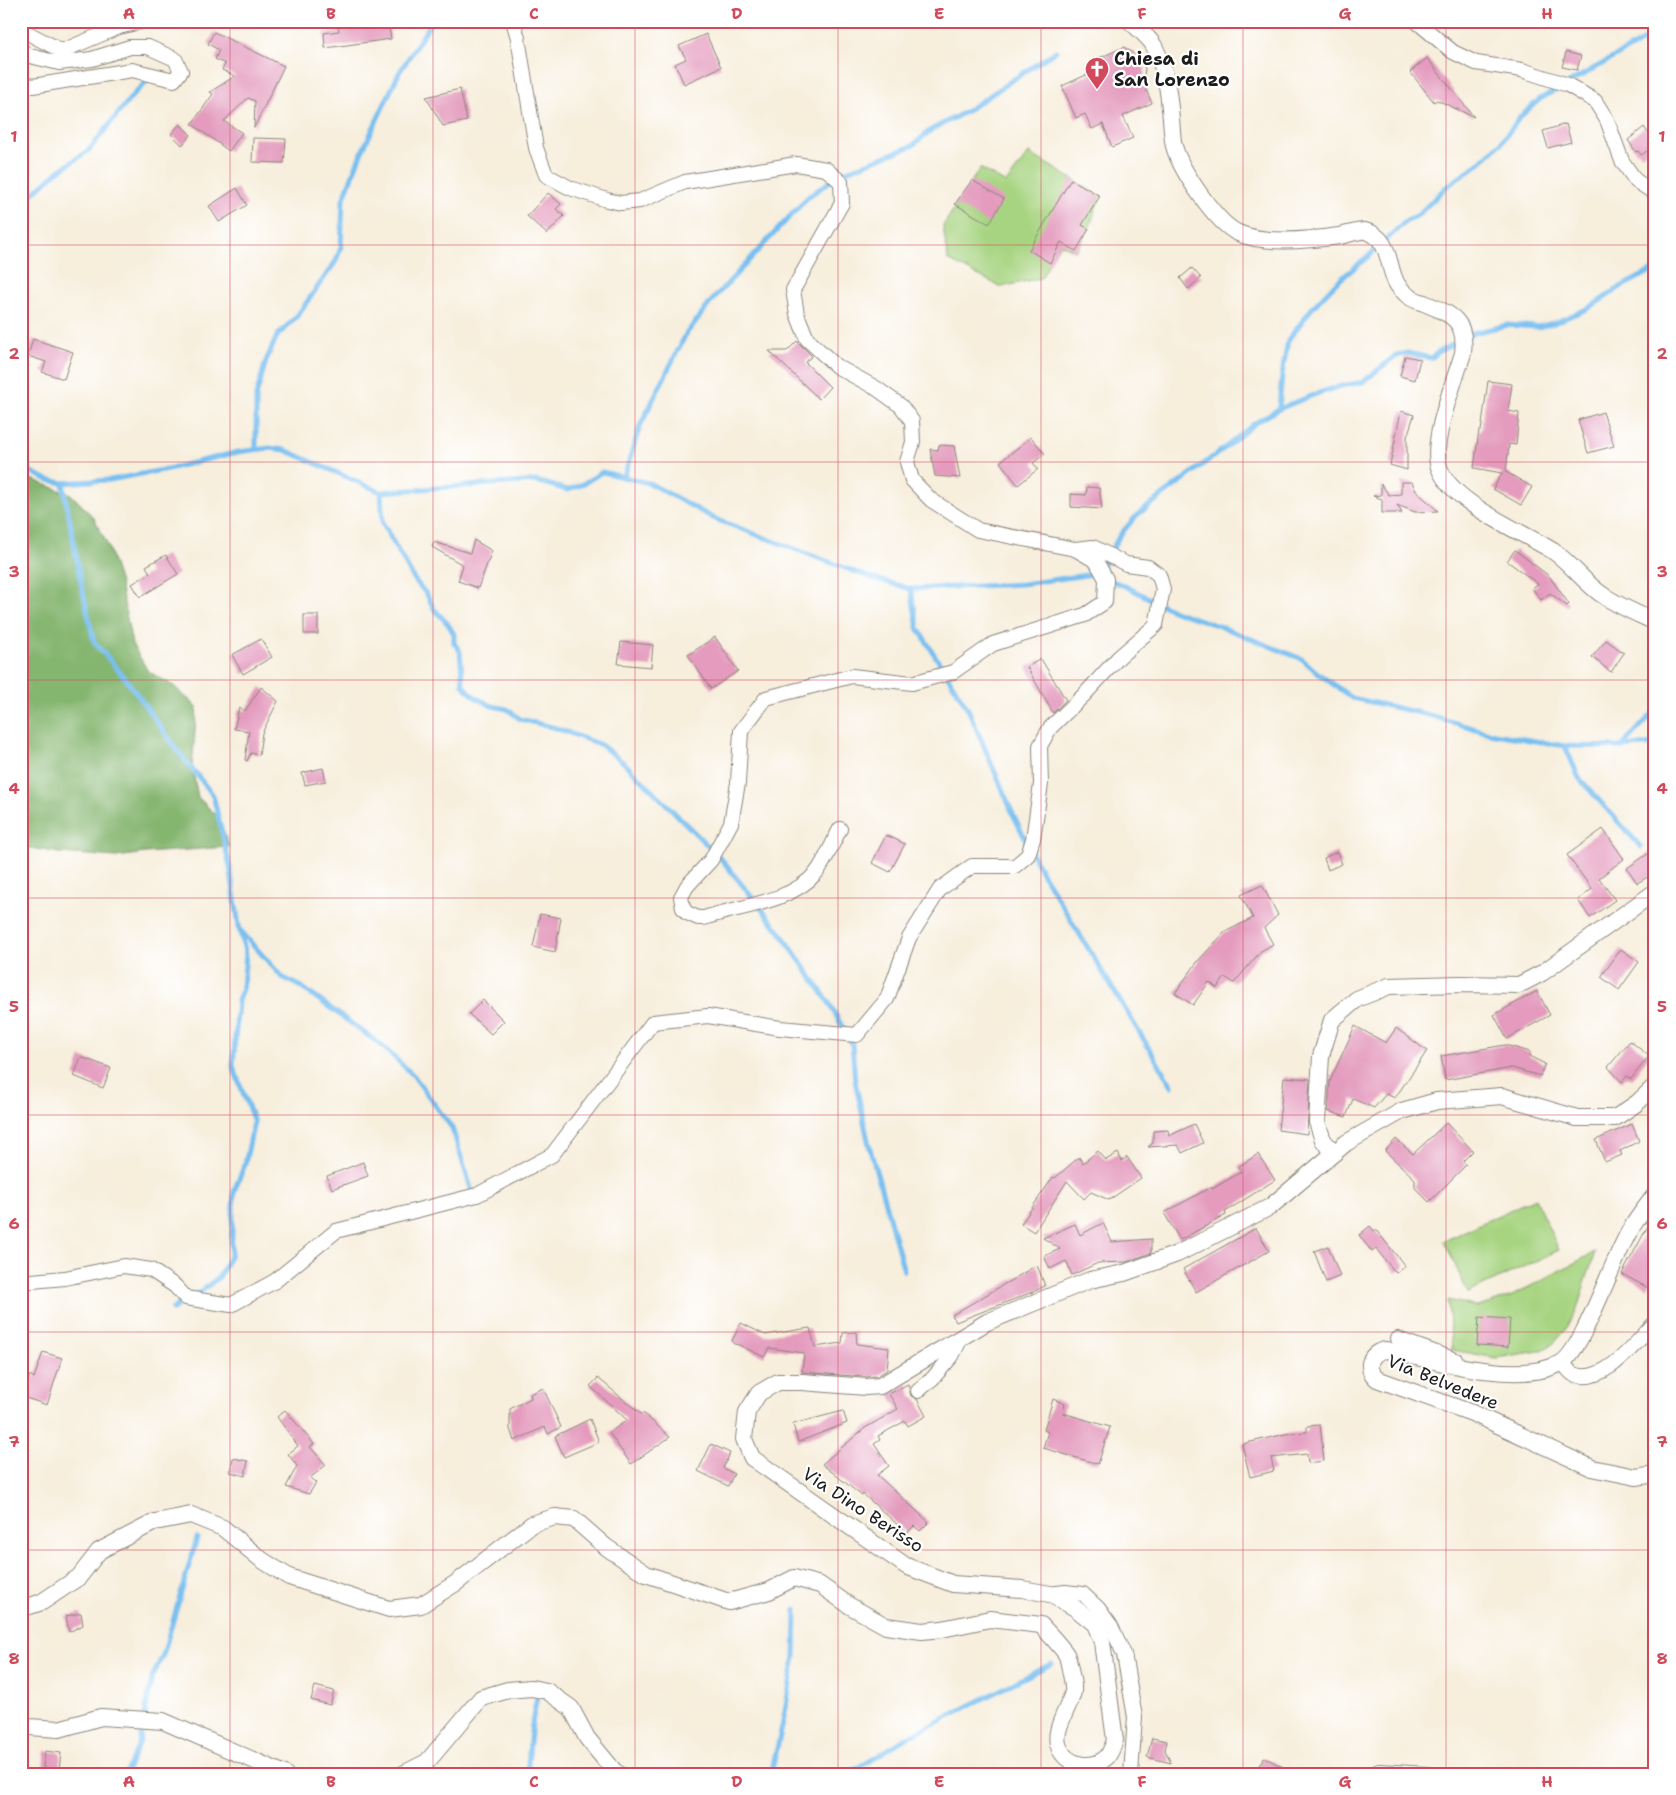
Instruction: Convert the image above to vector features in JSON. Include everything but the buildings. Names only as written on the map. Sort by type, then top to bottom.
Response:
[{"type":"street","points":[[21,35],[26,32],[62,51],[119,27],[144,21]]},
{"type":"street","points":[[21,1282],[65,1278],[124,1266],[151,1270],[175,1286],[186,1298],[231,1305],[276,1281],[336,1231],[476,1195],[552,1155],[653,1022],[708,1016],[780,1028],[857,1034],[887,999],[909,938],[940,889],[972,866],[1015,866],[1028,855],[1033,839],[1041,784],[1040,746],[1050,728],[1119,657],[1156,625],[1163,589],[1159,575],[1148,567],[1126,564],[1093,547],[1075,549],[978,530],[931,500],[912,480],[907,462],[913,442],[912,421],[901,406],[876,388],[836,366],[807,339],[797,314],[793,290],[842,203],[841,182],[826,169],[796,164],[685,182],[640,201],[621,203],[570,188],[546,175],[536,148],[518,38],[513,21]]},
{"type":"street","points":[[1130,21],[1154,45],[1168,87],[1174,146],[1192,183],[1218,217],[1237,233],[1262,239],[1303,240],[1364,231],[1374,235],[1388,253],[1396,283],[1408,297],[1446,312],[1455,319],[1462,329],[1464,347],[1438,437],[1436,452],[1439,467],[1446,480],[1456,491],[1474,505],[1554,552],[1604,596],[1655,622]]},
{"type":"street","points":[[1416,21],[1453,52],[1476,64],[1522,70],[1568,85],[1595,102],[1607,120],[1622,161],[1636,181],[1655,193]]},
{"type":"street","points":[[21,49],[26,55],[59,63],[92,59],[130,47],[148,47],[175,59],[181,71],[174,80],[132,70],[65,82],[33,86],[21,84]]},
{"type":"street","points":[[840,829],[816,872],[802,885],[773,899],[704,918],[692,916],[683,908],[683,891],[711,860],[731,824],[738,783],[741,730],[766,698],[852,676],[912,683],[953,672],[993,644],[1085,615],[1105,602],[1106,579],[1096,561],[1075,549]]},
{"type":"street","points":[[1334,1153],[1323,1140],[1317,1122],[1321,1056],[1332,1020],[1357,999],[1389,986],[1519,985],[1542,973],[1655,892]]},
{"type":"street","name":"Via Dino Berisso","points":[[21,1607],[42,1602],[79,1576],[100,1551],[155,1522],[191,1515],[223,1528],[262,1560],[289,1578],[389,1609],[421,1605],[456,1583],[532,1524],[555,1517],[574,1519],[606,1547],[646,1574],[729,1602],[769,1591],[794,1578],[820,1585],[850,1606],[886,1626],[922,1631],[942,1629],[990,1619],[1041,1625],[1067,1656],[1073,1690],[1056,1736],[1058,1746],[1070,1761],[1079,1765],[1089,1765],[1106,1757],[1112,1749],[1115,1740],[1102,1642],[1095,1624],[1075,1608],[1050,1594],[1022,1589],[953,1584],[906,1566],[831,1515],[752,1458],[744,1440],[747,1412],[759,1393],[778,1382],[866,1387],[880,1386],[987,1322],[1090,1280],[1124,1273],[1178,1254],[1270,1207],[1346,1143],[1402,1111],[1437,1101],[1502,1096],[1577,1118],[1615,1118],[1637,1103],[1655,1086]]},
{"type":"street","points":[[1655,1195],[1629,1232],[1578,1345],[1563,1363],[1572,1373],[1582,1376],[1594,1376],[1613,1365],[1655,1323]]},
{"type":"street","points":[[918,1391],[933,1378],[952,1356],[961,1338]]},
{"type":"street","points":[[1398,1339],[1488,1371]]},
{"type":"street","name":"Via Belvedere","points":[[1563,1363],[1538,1371],[1488,1371],[1386,1350],[1372,1356],[1369,1366],[1370,1371],[1377,1379],[1472,1413],[1592,1468],[1636,1478],[1655,1474]]},
{"type":"street","points":[[1050,1594],[1065,1592],[1083,1594],[1098,1608],[1111,1626],[1124,1654],[1135,1717],[1131,1774]]},
{"type":"street","points":[[403,1774],[426,1762],[481,1698],[508,1690],[531,1688],[547,1691],[571,1708],[588,1738],[615,1772],[619,1774]]},
{"type":"street","points":[[21,1724],[29,1728],[59,1729],[101,1717],[163,1721],[285,1774]]},
{"type":"street","points":[[1372,1774],[1379,1771],[1427,1774]]},
{"type":"green space","points":[[1029,153],[1100,196],[1089,229],[1076,251],[1060,244],[1041,278],[1001,287],[948,260],[943,226],[980,168],[1006,183]]},
{"type":"green space","points":[[21,475],[72,495],[94,518],[108,546],[120,583],[132,644],[148,671],[174,686],[197,707],[192,767],[198,797],[219,818],[229,847],[117,857],[59,853],[30,848],[21,844]]},
{"type":"green space","points":[[1535,1198],[1559,1250],[1468,1293],[1444,1241]]},
{"type":"green space","points":[[1595,1252],[1576,1312],[1564,1332],[1552,1345],[1539,1351],[1496,1358],[1452,1350],[1448,1300],[1478,1307],[1512,1296]]},
{"type":"waterway","points":[[256,449],[256,396],[266,361],[277,336],[297,316],[336,261],[341,247],[343,200],[360,156],[399,73],[432,21]]},
{"type":"waterway","points":[[1279,409],[1288,340],[1313,307],[1336,283],[1405,222],[1418,215],[1446,187],[1477,165],[1500,144],[1520,117],[1540,99],[1655,34]]},
{"type":"waterway","points":[[624,477],[640,426],[686,334],[714,298],[809,196],[844,172],[912,146],[931,130],[965,112],[1056,51]]},
{"type":"waterway","points":[[21,204],[56,173],[89,150],[133,95],[149,79]]},
{"type":"waterway","points":[[1102,567],[1120,535],[1137,515],[1255,423],[1279,409],[1316,394],[1341,386],[1363,382],[1394,357],[1407,353],[1431,358],[1473,333],[1507,325],[1537,327],[1554,323],[1589,308],[1619,288],[1655,269]]},
{"type":"waterway","points":[[21,467],[48,480],[63,483],[110,480],[168,469],[238,452],[270,448],[285,450],[381,492],[536,481],[568,490],[583,484],[602,472],[649,483],[715,519],[869,577],[911,589],[1023,584],[1094,574],[1100,576]]},
{"type":"waterway","points":[[63,483],[94,642],[126,679],[177,750],[213,795],[230,867],[240,932],[246,954],[243,986],[238,1001],[233,1066],[254,1122],[245,1164],[234,1191],[231,1254],[219,1277],[193,1296]]},
{"type":"waterway","points":[[381,492],[383,524],[414,579],[454,634],[454,643],[460,651],[463,685],[475,697],[492,706],[507,709],[520,719],[556,728],[601,745],[624,763],[722,860],[780,932],[828,1001],[852,1044],[855,1081],[869,1145],[904,1271]]},
{"type":"waterway","points":[[1108,579],[1174,611],[1219,626],[1302,659],[1352,698],[1429,715],[1489,733],[1565,746],[1621,747],[1655,744]]},
{"type":"waterway","points":[[911,589],[918,628],[968,709],[1028,845]]},
{"type":"waterway","points":[[1621,747],[1655,711]]},
{"type":"waterway","points":[[1565,746],[1579,778],[1641,847]]},
{"type":"waterway","points":[[1032,853],[1041,871],[1172,1086]]},
{"type":"waterway","points":[[239,929],[282,977],[300,986],[381,1045],[413,1075],[452,1128],[473,1195]]},
{"type":"waterway","points":[[172,1310],[185,1299]]},
{"type":"waterway","points":[[125,1774],[139,1745],[152,1678],[163,1655],[197,1538]]},
{"type":"waterway","points":[[771,1774],[795,1656],[796,1609]]},
{"type":"waterway","points":[[843,1774],[863,1765],[906,1738],[1051,1664]]},
{"type":"waterway","points":[[527,1774],[537,1698]]},
{"type":"place","name":"Chiesa di San Lorenzo","points":[[1097,90]]}]
